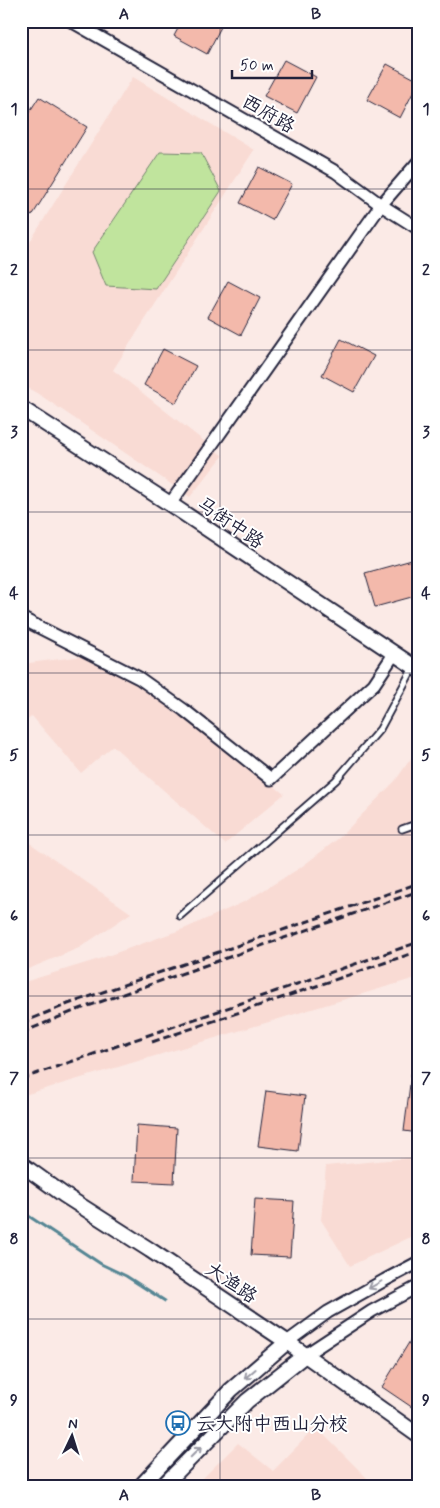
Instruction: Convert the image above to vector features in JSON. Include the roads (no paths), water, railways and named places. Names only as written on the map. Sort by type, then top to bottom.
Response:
[{"type":"street","name":"西府路","points":[[71,21],[336,172],[381,205],[419,229]]},
{"type":"street","points":[[170,504],[381,205],[419,161]]},
{"type":"street","name":"马街中路","points":[[21,408],[170,504],[416,668]]},
{"type":"street","points":[[21,618],[139,678],[184,710],[272,779],[374,684],[394,654]]},
{"type":"street","name":"大渔路","points":[[21,1164],[64,1195],[287,1342],[419,1436]]},
{"type":"street","points":[[140,1487],[231,1390],[287,1342],[328,1312],[419,1262]]},
{"type":"street","points":[[162,1487],[247,1401],[306,1355],[372,1311],[419,1286]]},
{"type":"lane","points":[[180,916],[336,780],[380,729],[416,668]]},
{"type":"lane","points":[[402,828],[419,823]]},
{"type":"waterway","points":[[21,1211],[101,1264],[126,1276],[165,1301]]},
{"type":"railway","points":[[21,1023],[68,1004],[419,883]]},
{"type":"railway","points":[[21,1033],[74,1011],[419,891]]},
{"type":"railway","points":[[21,1079],[419,942]]},
{"type":"railway","points":[[152,1042],[419,951]]},
{"type":"place","name":"云大附中西山分校","points":[[178,1423]]}]
